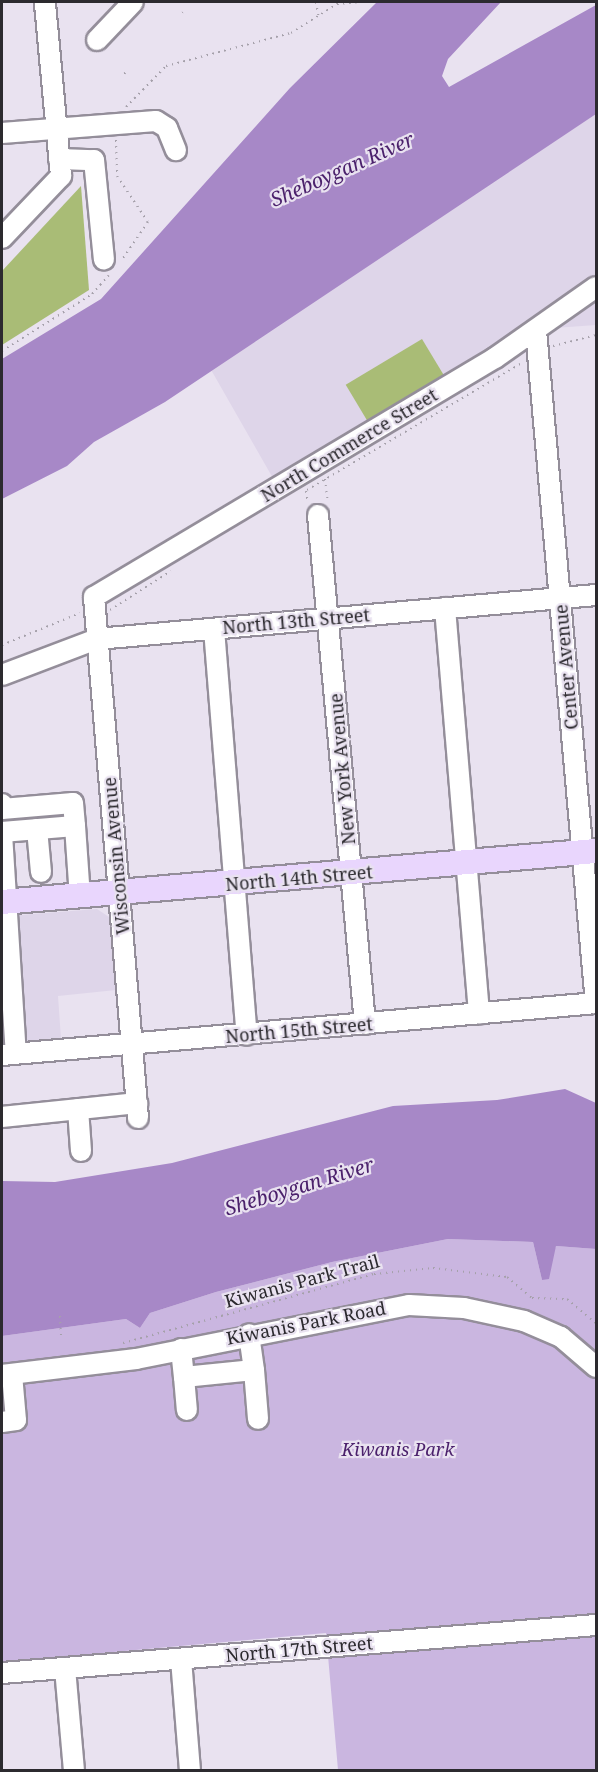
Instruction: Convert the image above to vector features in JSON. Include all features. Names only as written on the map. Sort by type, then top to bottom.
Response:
[{"type":"main road","name":"North 14th Street","points":[[4,902],[120,894],[590,852]]},
{"type":"street","points":[[2,238],[61,176],[45,2]]},
{"type":"street","points":[[97,40],[122,6]]},
{"type":"street","points":[[2,133],[160,122],[176,150]]},
{"type":"street","points":[[59,159],[94,160],[104,260]]},
{"type":"street","name":"North Commerce Street","points":[[96,594],[321,472],[536,331],[597,287]]},
{"type":"street","name":"Center Avenue","points":[[536,331],[560,598],[590,852],[596,1003]]},
{"type":"street","name":"New York Avenue","points":[[318,515],[365,1024]]},
{"type":"street","name":"Wisconsin Avenue","points":[[78,1109],[138,1111],[97,639],[96,594]]},
{"type":"street","name":"North 13th Street","points":[[2,675],[97,639],[597,595]]},
{"type":"street","points":[[445,608],[479,1014]]},
{"type":"street","points":[[214,629],[247,1035]]},
{"type":"street","points":[[2,804],[2,809],[73,803],[80,897]]},
{"type":"street","points":[[9,1054],[2,833],[75,826]]},
{"type":"street","points":[[38,829],[41,872]]},
{"type":"street","name":"North 15th Street","points":[[9,1054],[596,1003]]},
{"type":"street","points":[[2,1117],[78,1109],[81,1151]]},
{"type":"street","name":"Kiwanis Park Road","points":[[7,1374],[181,1349],[383,1306],[464,1308],[554,1333],[597,1367]]},
{"type":"street","points":[[249,1334],[258,1419]]},
{"type":"street","points":[[181,1349],[187,1410]]},
{"type":"street","points":[[184,1377],[254,1370]]},
{"type":"street","points":[[2,1422],[16,1420],[7,1374]]},
{"type":"street","name":"North 17th Street","points":[[2,1674],[597,1625]]},
{"type":"street","points":[[181,1659],[190,1770]]},
{"type":"street","points":[[65,1668],[74,1770]]},
{"type":"path","points":[[316,2],[319,19]]},
{"type":"path","points":[[2,351],[92,294],[146,228],[146,212],[114,169],[118,126],[129,103],[165,66],[274,39],[319,19],[338,3],[360,2]]},
{"type":"path","points":[[296,496],[302,483],[538,354],[566,340],[597,335]]},
{"type":"path","points":[[302,483],[310,517],[328,511],[321,472]]},
{"type":"path","points":[[2,645],[49,625]]},
{"type":"path","name":"Kiwanis Park Trail","points":[[117,1344],[374,1274],[433,1268],[507,1277],[532,1298],[567,1299],[597,1323]]},
{"type":"path","points":[[60,1316],[61,1335]]},
{"type":"shaded area","points":[[596,114],[596,325],[513,331],[278,487],[210,368]]},
{"type":"shaded area","points":[[97,909],[109,917],[116,990],[58,996],[61,1039],[20,1042],[8,916]]},
{"type":"green space","name":"Kiwanis Park","points":[[448,1239],[533,1242],[542,1280],[556,1246],[596,1249],[596,1770],[338,1770],[326,1633],[2,1662],[2,1336],[126,1319],[140,1328],[150,1313],[216,1292],[332,1262]]},
{"type":"water","name":"Sheboygan River","points":[[377,2],[501,2],[448,59],[442,76],[449,87],[596,5],[596,114],[165,402],[94,442],[67,466],[2,499],[2,359],[101,299],[290,88]]},
{"type":"water","name":"Sheboygan River","points":[[565,1089],[596,1103],[596,1249],[556,1246],[549,1279],[542,1280],[533,1242],[448,1239],[332,1262],[216,1292],[150,1313],[140,1328],[126,1319],[2,1336],[2,1181],[55,1182],[172,1163],[393,1106],[497,1100]]},
{"type":"building","points":[[81,186],[89,290],[2,345],[2,271]]},
{"type":"building","points":[[422,339],[444,376],[368,422],[346,385]]}]
